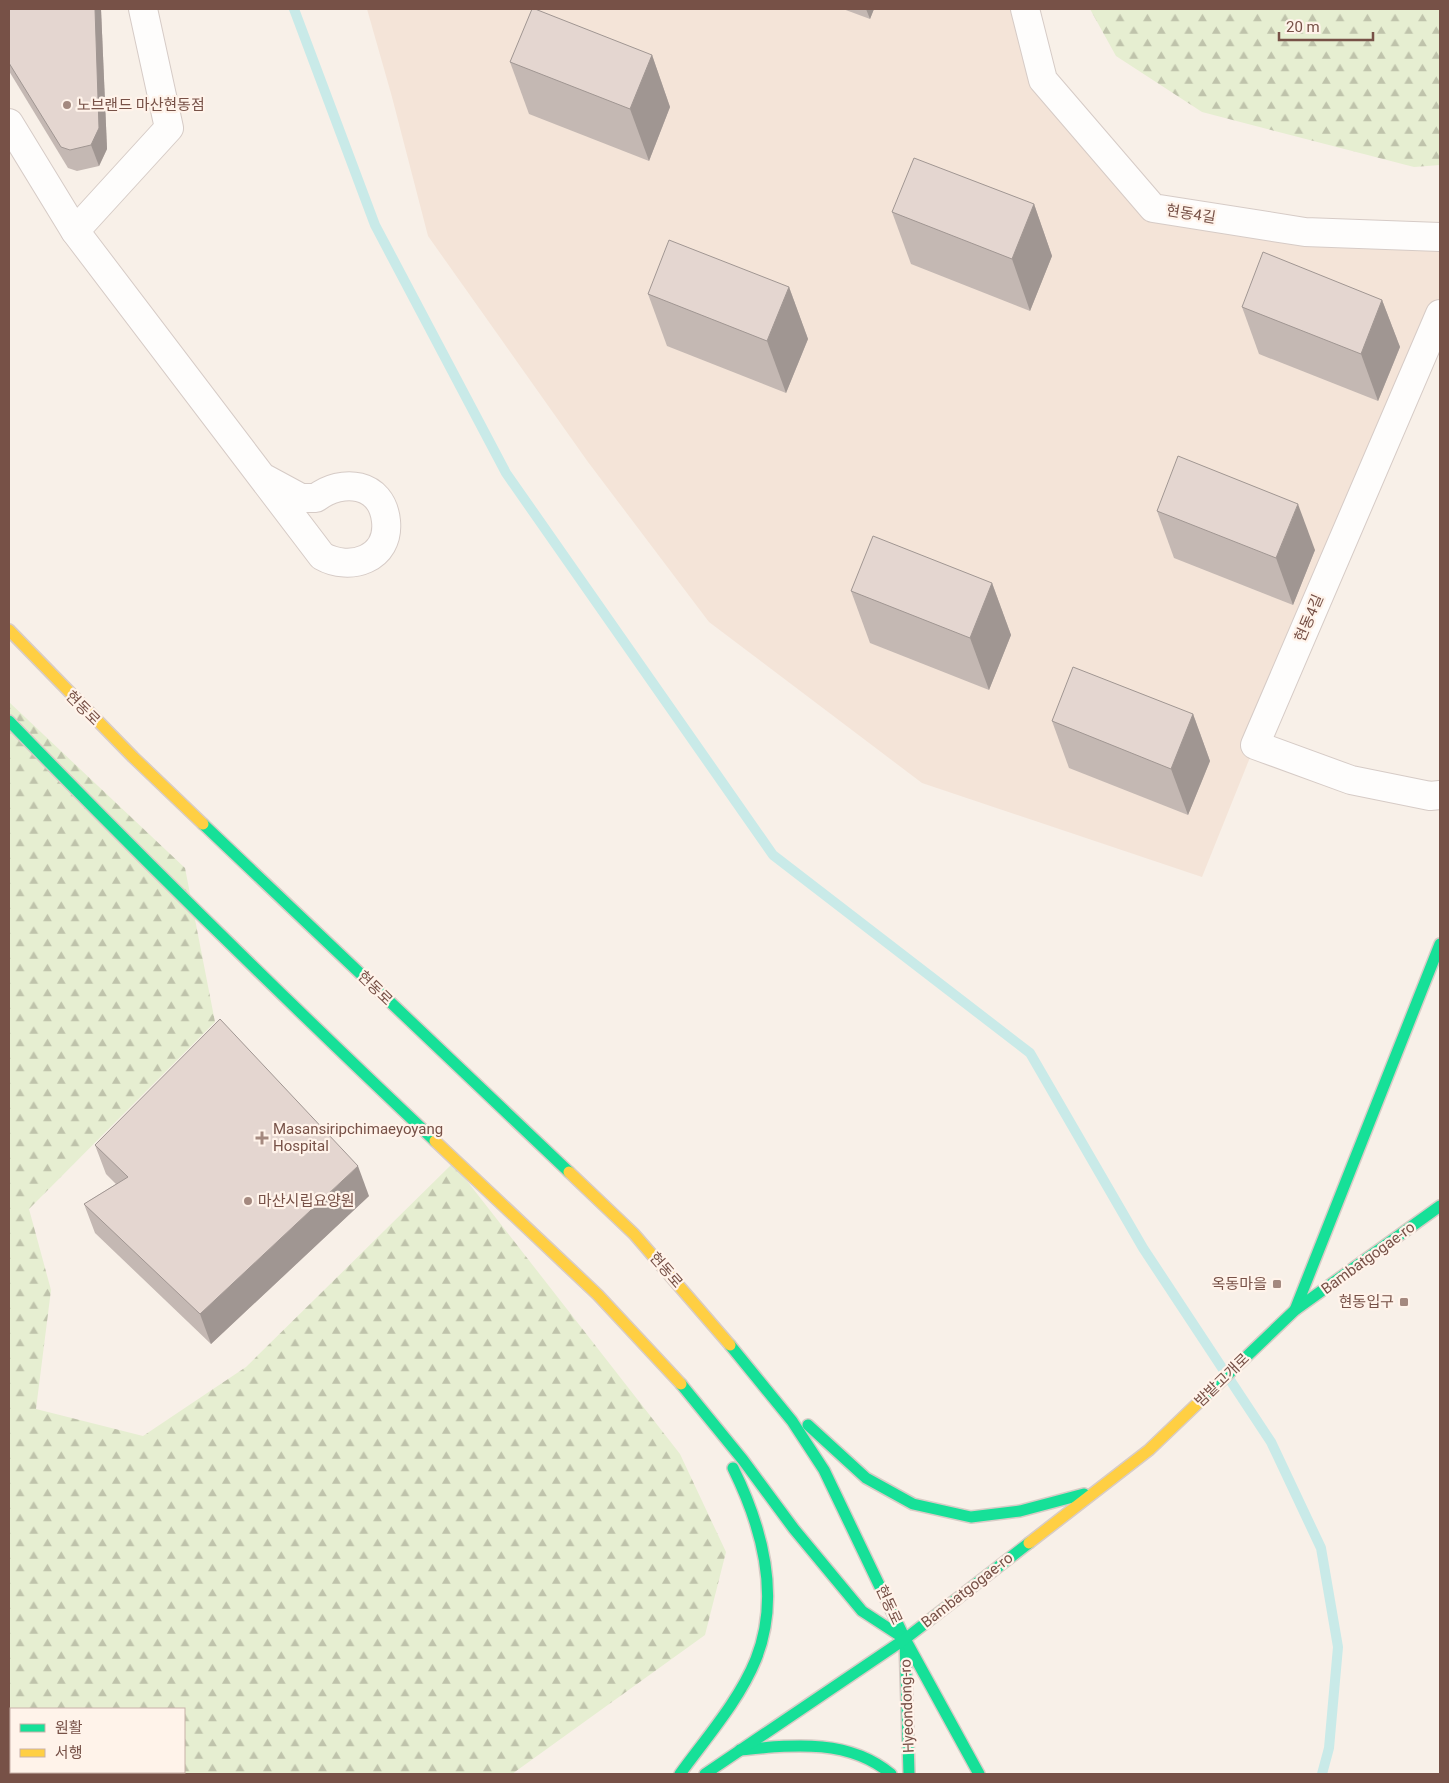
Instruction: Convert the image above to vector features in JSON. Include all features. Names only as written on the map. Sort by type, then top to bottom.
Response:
[{"type":"main road","name":"현동로","points":[[9,630],[34,660],[133,757],[634,1234],[728,1340],[792,1421],[824,1470],[905,1639]]},
{"type":"main road","name":"현동로","points":[[9,721],[124,840],[269,984],[598,1295],[673,1374],[743,1460],[794,1529],[862,1611],[905,1639]]},
{"type":"main road","points":[[1295,1310],[1440,944]]},
{"type":"main road","name":"Bambatgogae-ro","points":[[1295,1310],[1440,1206]]},
{"type":"main road","name":"밤밭고개로","points":[[1149,1450],[1295,1310]]},
{"type":"main road","points":[[728,1340],[822,1440],[866,1478],[913,1504],[971,1517],[1020,1511],[1095,1491]]},
{"type":"main road","points":[[680,1774],[732,1702],[756,1659],[769,1617],[766,1562],[746,1491],[697,1403]]},
{"type":"main road","name":"Bambatgogae-ro","points":[[705,1774],[736,1751],[905,1639],[1149,1450]]},
{"type":"main road","points":[[905,1639],[979,1774]]},
{"type":"main road","name":"Hyeondong-ro","points":[[905,1639],[909,1774]]},
{"type":"main road","points":[[736,1751],[800,1744],[854,1752],[884,1767],[891,1774]]},
{"type":"street","points":[[75,231],[169,128],[143,9]]},
{"type":"street","name":"현동4길","points":[[1024,9],[1043,80],[1153,208],[1305,232],[1440,237]]},
{"type":"street","points":[[9,123],[75,231],[264,478]]},
{"type":"street","name":"현동4길","points":[[1440,314],[1255,745],[1351,780],[1430,796],[1440,795]]},
{"type":"shaded area","points":[[367,9],[1025,9],[1043,80],[1153,208],[1440,237],[1440,314],[1255,745],[1202,877],[922,783],[709,622],[588,462],[428,236]]},
{"type":"green space","points":[[1090,9],[1440,9],[1440,165],[1414,167],[1202,112],[1116,56]]},
{"type":"green space","points":[[9,702],[185,868],[215,1022],[29,1209],[51,1290],[36,1409],[143,1436],[246,1367],[453,1163],[680,1454],[726,1552],[705,1635],[512,1774],[9,1774]]},
{"type":"building","name":"노브랜드 마산현동점","points":[[9,9],[95,9],[99,128],[91,145],[70,150],[61,147],[9,63]]},
{"type":"building","points":[[532,9],[652,55],[630,109],[510,62]]},
{"type":"building","points":[[914,158],[1034,204],[1012,259],[892,212]]},
{"type":"building","points":[[669,240],[789,287],[767,341],[648,294]]},
{"type":"building","points":[[1263,252],[1382,300],[1361,354],[1242,307]]},
{"type":"building","points":[[1178,456],[1298,504],[1276,558],[1157,511]]},
{"type":"building","points":[[873,536],[992,583],[970,638],[851,591]]},
{"type":"building","points":[[1073,667],[1193,714],[1171,769],[1052,721]]},
{"type":"building","name":"마산시립요양원","points":[[220,1019],[358,1166],[200,1314],[84,1204],[128,1177],[95,1145]]},
{"type":"waterway","points":[[294,9],[375,225],[506,473],[773,855],[1030,1053],[1143,1248],[1271,1442],[1321,1548],[1338,1647],[1329,1748],[1322,1774]]},
{"type":"traffic: fast","points":[[9,721],[220,934],[435,1141]]},
{"type":"traffic: fast","points":[[203,824],[569,1172]]},
{"type":"traffic: fast","points":[[1295,1310],[1440,944]]},
{"type":"traffic: fast","points":[[1198,1403],[1295,1310],[1440,1206]]},
{"type":"traffic: fast","points":[[730,1345],[792,1421],[824,1470],[905,1639],[909,1774]]},
{"type":"traffic: fast","points":[[681,1384],[743,1460],[794,1529],[862,1611],[905,1639],[979,1774]]},
{"type":"traffic: fast","points":[[808,1425],[866,1478],[913,1504],[971,1517],[1020,1511],[1084,1494]]},
{"type":"traffic: fast","points":[[680,1774],[741,1690],[756,1659],[763,1635],[767,1611],[765,1562],[752,1514],[733,1468]]},
{"type":"traffic: fast","points":[[705,1774],[905,1639],[1029,1543]]},
{"type":"traffic: fast","points":[[740,1750],[799,1746],[838,1749],[857,1754],[874,1762],[891,1774]]},
{"type":"traffic: slow","points":[[9,630],[133,757],[203,824]]},
{"type":"traffic: slow","points":[[435,1141],[598,1295],[681,1384]]},
{"type":"traffic: slow","points":[[569,1172],[634,1234],[730,1345]]},
{"type":"traffic: slow","points":[[1029,1543],[1149,1450],[1198,1403]]},
{"type":"place","name":"노브랜드 마산현동점","points":[[67,105]]},
{"type":"place","name":"Masansiripchimaeyoyang Hospital","points":[[262,1138]]},
{"type":"place","name":"마산시립요양원","points":[[248,1201]]},
{"type":"place","name":"옥동마을","points":[[1277,1284]]},
{"type":"place","name":"현동입구","points":[[1404,1302]]}]
